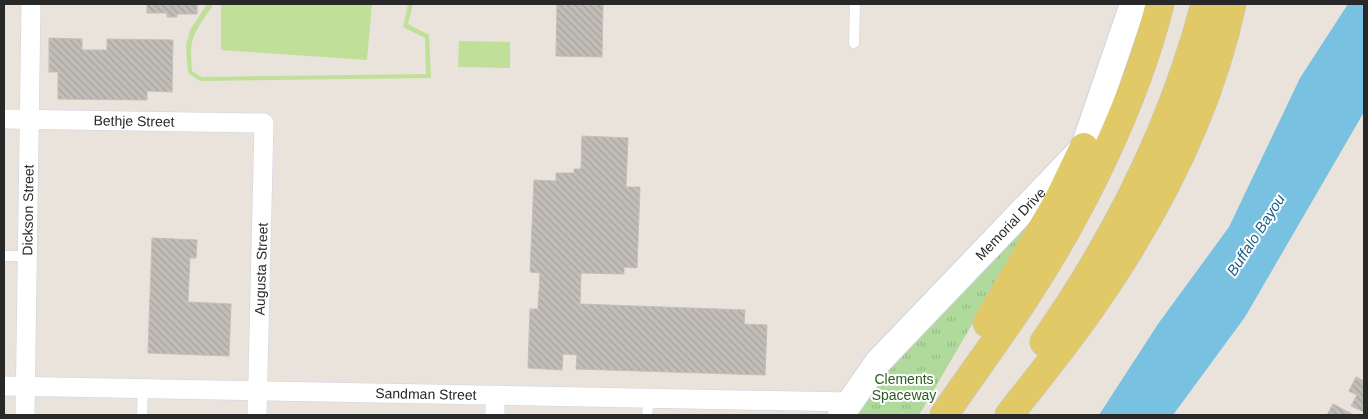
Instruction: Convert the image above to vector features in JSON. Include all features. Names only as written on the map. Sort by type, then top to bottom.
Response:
[{"type":"main road","points":[[943,415],[1020,304],[1063,235],[1094,176],[1136,82],[1160,4]]},
{"type":"main road","points":[[993,415],[1093,267],[1136,191],[1174,104],[1204,4]]},
{"type":"main road","points":[[1009,415],[1086,315],[1168,183],[1205,95],[1232,4]]},
{"type":"main road","points":[[943,415],[962,367],[1057,203],[1084,147]]},
{"type":"street","name":"Dickson Street","points":[[25,415],[31,4]]},
{"type":"street","name":"Memorial Drive","points":[[845,408],[890,349],[1084,147],[1133,4]]},
{"type":"street","name":"Bethje Street","points":[[4,119],[264,123]]},
{"type":"street","name":"Augusta Street","points":[[257,415],[264,123]]},
{"type":"street","name":"Sandman Street","points":[[4,386],[495,395],[648,407],[845,408]]},
{"type":"street","points":[[495,395],[495,415]]},
{"type":"lane","points":[[854,44],[855,4]]},
{"type":"lane","points":[[4,256],[28,256]]},
{"type":"lane","points":[[142,415],[143,388]]},
{"type":"green space","points":[[207,4],[212,4],[212,7],[197,30],[191,51],[192,71],[202,77],[426,74],[425,38],[403,27],[408,4],[413,4],[408,24],[429,35],[431,78],[200,81],[188,73],[186,46],[190,30]]},
{"type":"green space","points":[[221,4],[372,4],[367,60],[221,50]]},
{"type":"green space","points":[[459,41],[510,42],[510,68],[458,67]]},
{"type":"green space","name":"Clements Spaceway","points":[[1039,210],[919,415],[851,415],[863,396]]},
{"type":"water","name":"Buffalo Bayou","points":[[1348,4],[1364,4],[1364,112],[1245,317],[1173,415],[1099,415],[1158,324],[1229,227],[1300,78]]},
{"type":"building","points":[[147,4],[197,4],[197,14],[177,14],[177,17],[167,17],[167,13],[147,13]]},
{"type":"building","points":[[557,4],[603,4],[602,57],[556,56]]},
{"type":"building","points":[[49,38],[82,39],[82,50],[107,50],[107,39],[173,40],[172,92],[147,91],[147,100],[58,99],[58,72],[49,72]]},
{"type":"building","points":[[582,136],[628,138],[626,187],[640,187],[637,268],[624,267],[624,274],[581,273],[580,304],[745,310],[744,324],[767,325],[765,375],[576,369],[577,355],[563,354],[562,370],[528,368],[530,309],[538,309],[540,273],[530,272],[534,180],[556,181],[556,173],[574,173],[574,169],[581,169]]},
{"type":"building","points":[[152,238],[197,240],[196,258],[190,258],[188,302],[231,304],[229,356],[148,353]]},
{"type":"building","points":[[1356,377],[1364,381],[1364,412],[1351,406],[1357,395],[1349,391]]},
{"type":"building","points":[[1333,404],[1354,415],[1327,415]]}]
